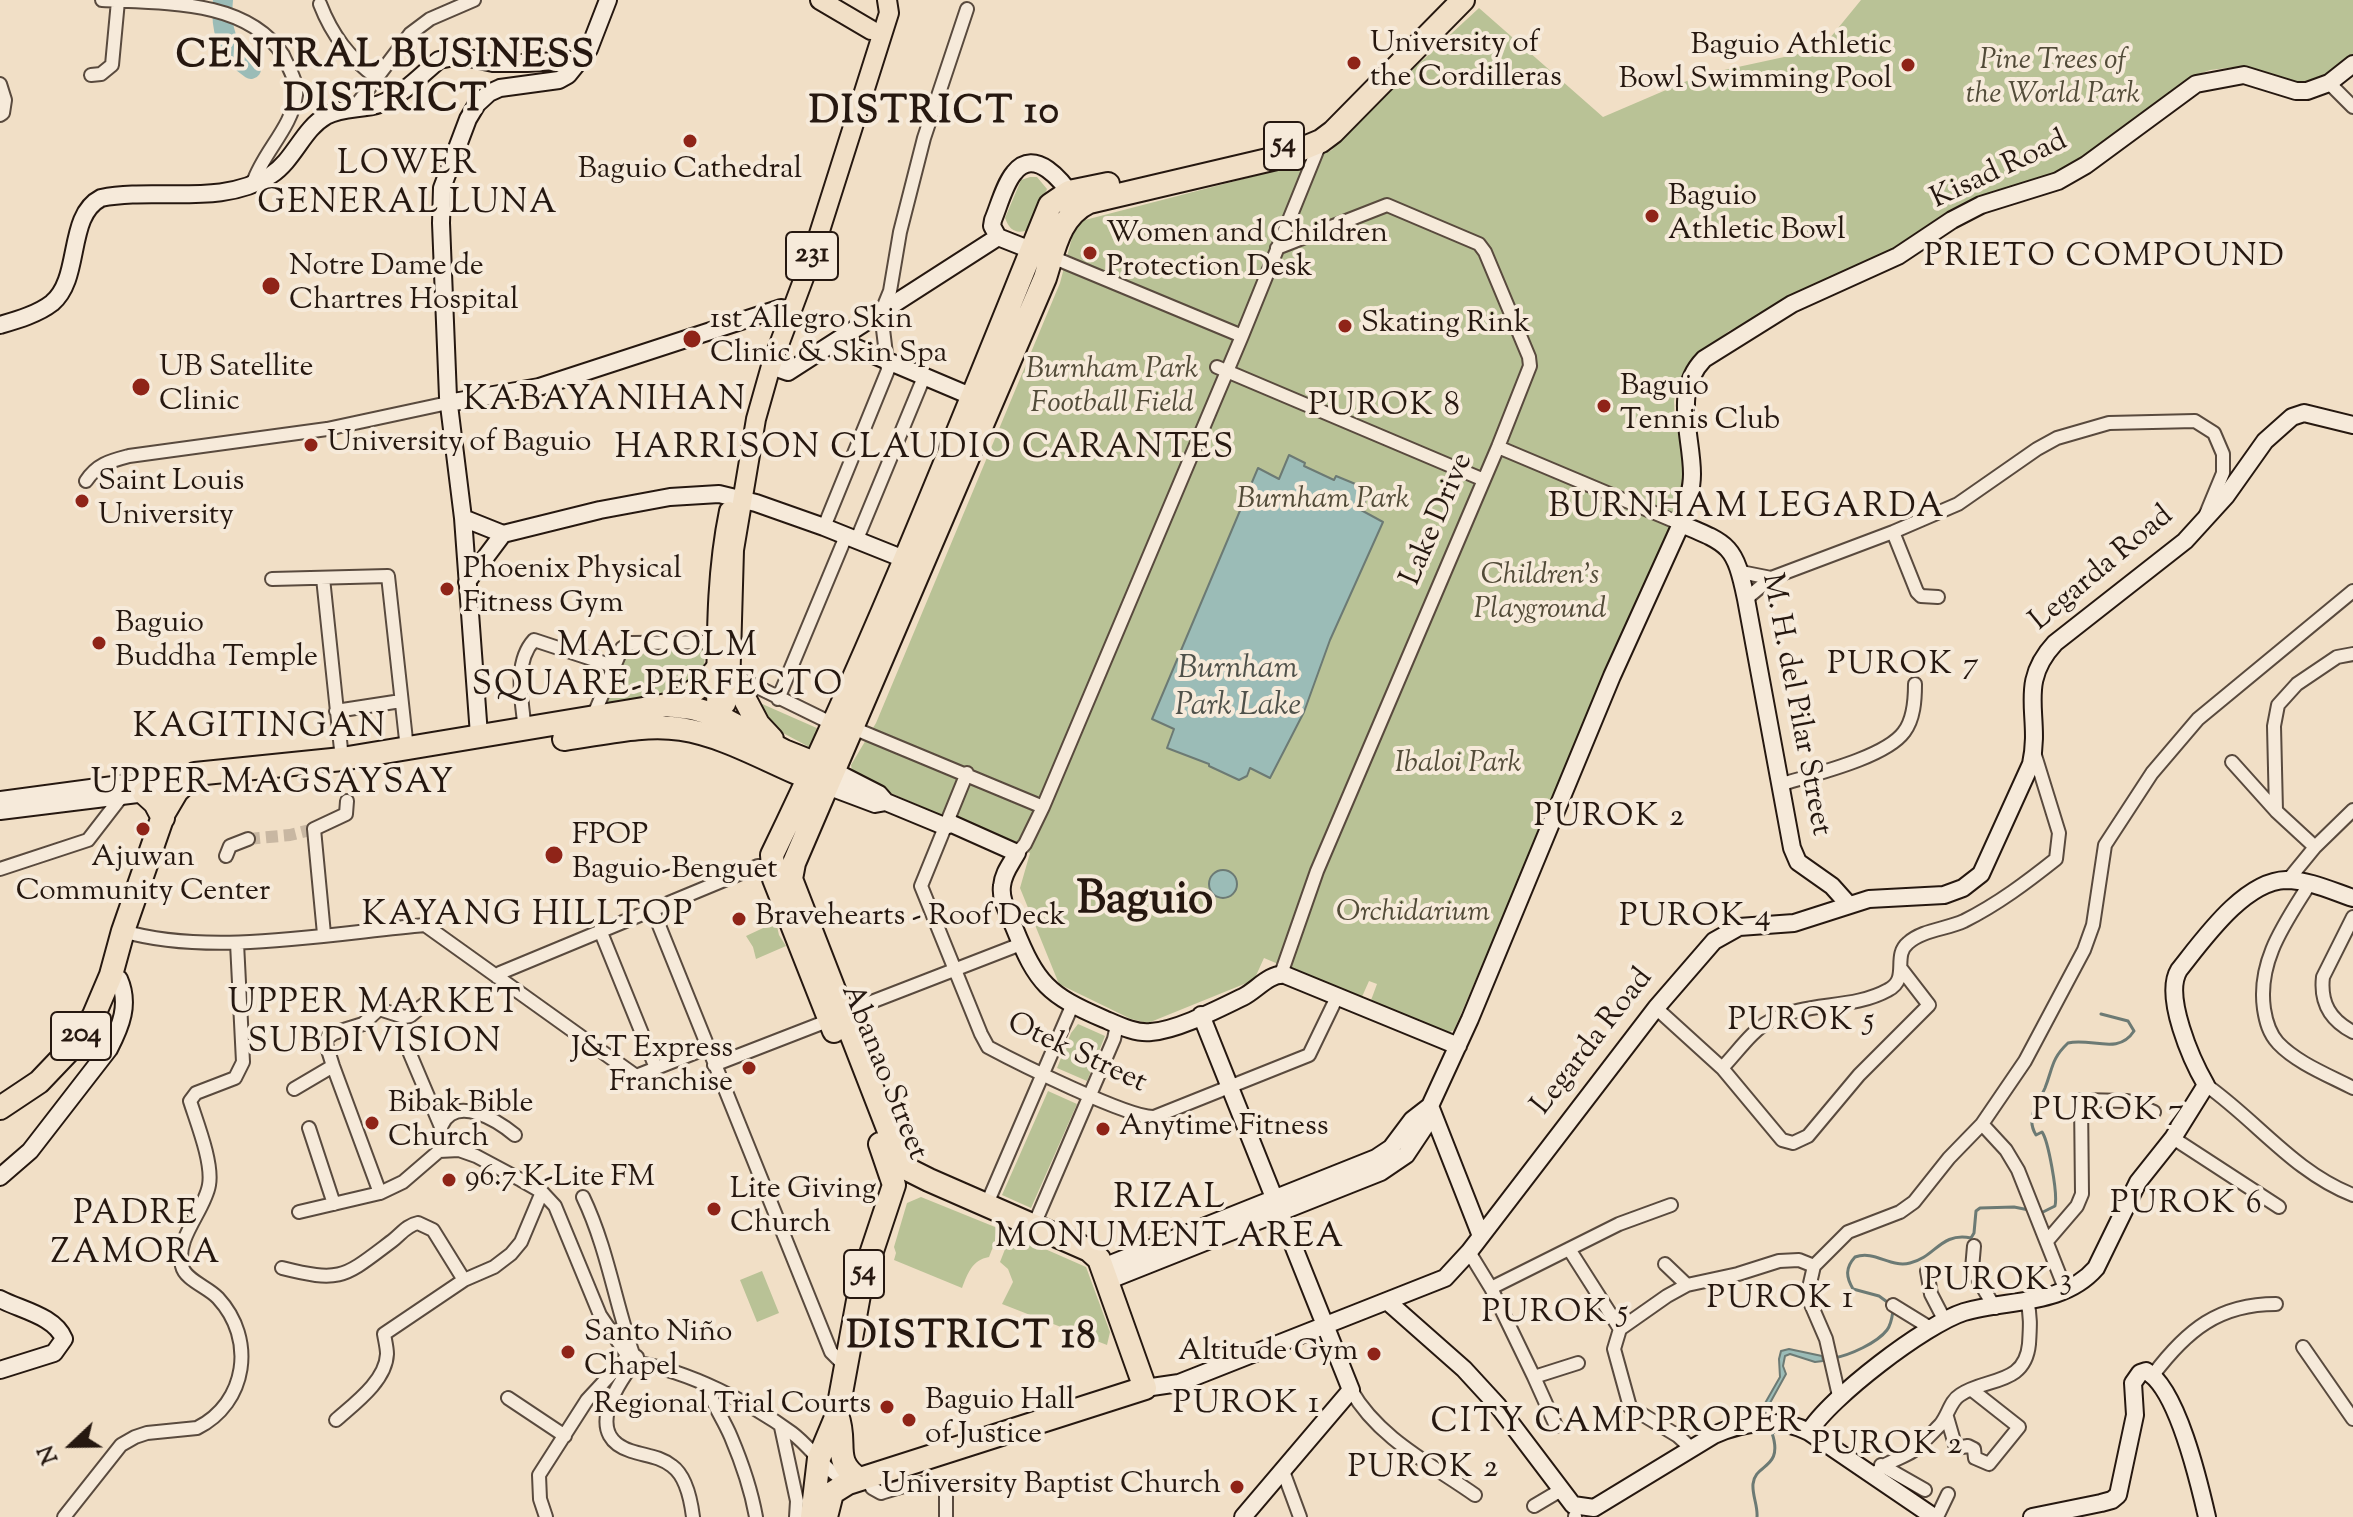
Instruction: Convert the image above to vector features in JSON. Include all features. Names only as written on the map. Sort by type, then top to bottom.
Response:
[{"type":"highway","name":"54","points":[[1074,199],[1295,142],[1338,112],[1447,0]]},
{"type":"highway","name":"54","points":[[1074,199],[1101,199],[1276,158],[1321,141],[1463,0]]},
{"type":"highway","points":[[771,868],[772,855],[822,775],[844,727],[982,401],[1042,254],[1050,205],[1074,199]]},
{"type":"highway","points":[[133,795],[155,803],[176,794],[342,759],[667,705],[724,671],[758,724],[784,751]]},
{"type":"highway","points":[[667,705],[716,715],[822,775]]},
{"type":"highway","points":[[646,728],[665,722],[716,715]]},
{"type":"highway","points":[[716,715],[734,745]]},
{"type":"highway","points":[[176,794],[646,728],[679,728],[822,775]]},
{"type":"highway","name":"Abanao Street","points":[[822,775],[791,879],[836,1016]]},
{"type":"highway","name":"204","points":[[0,1123],[39,1090],[95,1034],[176,794]]},
{"type":"highway","name":"Abanao Street","points":[[771,868],[868,1095],[899,1157],[909,1170],[929,1180]]},
{"type":"highway","name":"204","points":[[0,1108],[39,1090]]},
{"type":"highway","name":"Abanao Street","points":[[819,1458],[837,1415],[844,1365],[867,1259],[894,1185],[868,1095]]},
{"type":"highway","points":[[826,1517],[832,1493],[858,1480],[1145,1388],[1099,1259],[1089,1250],[929,1180],[908,1180],[894,1185]]},
{"type":"highway","points":[[837,1415],[843,1436],[843,1466],[858,1480]]},
{"type":"highway","name":"54","points":[[812,1517],[819,1458]]},
{"type":"main road","points":[[820,0],[871,30]]},
{"type":"main road","name":"231","points":[[716,715],[726,704],[724,671],[737,498],[749,405],[878,8],[887,1],[889,13],[811,259],[771,366],[737,498],[719,561],[717,642],[724,671]]},
{"type":"street","points":[[102,0],[165,0],[224,5],[250,17],[269,34],[283,56],[296,87],[296,97],[253,183]]},
{"type":"street","points":[[435,0],[441,13]]},
{"type":"street","points":[[354,108],[410,34],[441,13],[474,0]]},
{"type":"street","points":[[479,735],[463,518],[448,400],[440,202],[448,169],[468,119],[483,98],[508,86],[559,80],[568,75],[593,40],[608,0]]},
{"type":"street","points":[[91,75],[101,74],[112,65],[118,1]]},
{"type":"street","points":[[320,4],[326,21],[348,55],[376,77]]},
{"type":"street","points":[[824,527],[889,363],[881,313],[890,291],[900,232],[924,138],[967,9]]},
{"type":"street","points":[[0,325],[41,310],[60,295],[66,284],[84,217],[95,201],[113,195],[228,190],[253,183],[272,174],[326,116],[390,99],[448,56],[493,63],[582,59]]},
{"type":"street","name":"Kisad Road","points":[[1430,1106],[1458,1046],[1606,690],[1681,524],[1688,504],[1692,475],[1686,426],[1687,386],[1696,368],[1704,359],[1792,304],[1898,256],[1952,220],[1981,205],[2058,181],[2086,165],[2196,84],[2244,75],[2296,91],[2317,89],[2353,64]]},
{"type":"street","points":[[2329,83],[2353,107]]},
{"type":"street","points":[[0,84],[5,100],[0,115]]},
{"type":"street","points":[[1321,141],[1043,807],[1025,844],[1004,873],[1001,889],[1021,944],[1043,985],[1072,1006],[1117,1025],[1151,1032],[1246,996],[1272,976],[1281,974],[1458,1046]]},
{"type":"street","points":[[1074,199],[1055,174],[1041,166],[1029,164],[1013,173],[992,226],[998,237],[1242,336]]},
{"type":"street","name":"Lake Drive","points":[[1277,248],[1387,205],[1479,244],[1529,361],[1498,447],[1317,871],[1281,974]]},
{"type":"street","points":[[771,366],[788,372],[998,237]]},
{"type":"street","points":[[86,481],[92,470],[100,465],[129,456],[327,429],[448,400],[539,387],[781,308]]},
{"type":"street","points":[[838,340],[982,401]]},
{"type":"street","points":[[1226,371],[1484,480]]},
{"type":"street","points":[[778,699],[924,377]]},
{"type":"street","name":"Legarda Road","points":[[1145,1388],[1179,1383],[1445,1278],[1469,1252],[1656,1008],[1725,932],[1739,927],[1794,923],[1869,899],[1944,895],[1973,882],[1981,874],[2031,764],[2034,752],[2033,679],[2044,655],[2055,643],[2185,541],[2226,496],[2265,441],[2292,417],[2304,413],[2353,425]]},
{"type":"street","points":[[1746,599],[1771,578],[1958,504],[2057,438],[2109,423],[2195,421],[2214,433],[2223,454],[2223,473],[2203,521]]},
{"type":"street","points":[[1498,447],[1681,524]]},
{"type":"street","points":[[463,518],[503,534],[598,510],[670,497],[719,494],[824,527],[913,562]]},
{"type":"street","name":"M. H. del Pilar Street","points":[[1681,524],[1725,545],[1734,556],[1741,572],[1792,848],[1798,862],[1832,886],[1849,905]]},
{"type":"street","points":[[1893,532],[1917,592],[1921,596],[1938,597]]},
{"type":"street","points":[[467,582],[503,534]]},
{"type":"street","points":[[1741,572],[1771,578]]},
{"type":"street","points":[[272,579],[388,576],[407,749]]},
{"type":"street","points":[[323,578],[342,759]]},
{"type":"street","points":[[1839,1396],[1808,1292],[1814,1266],[1848,1232],[1900,1212],[1914,1202],[1949,1158],[1982,1124],[2025,1061],[2084,950],[2093,925],[2102,852],[2127,807],[2198,719],[2353,591]]},
{"type":"street","points":[[525,730],[520,677],[528,647],[534,640],[613,666]]},
{"type":"street","points":[[592,719],[622,648],[631,643],[717,642]]},
{"type":"street","points":[[2276,811],[2274,726],[2278,705],[2307,678],[2337,657],[2353,654]]},
{"type":"street","points":[[724,671],[778,699],[967,773],[1043,807]]},
{"type":"street","points":[[1779,785],[1851,763],[1894,741],[1909,723],[1915,702],[1915,684]]},
{"type":"street","points":[[336,711],[401,701]]},
{"type":"street","points":[[1656,1008],[1722,1068],[1782,1140],[1801,1141],[1859,1075],[1929,1005],[1902,970],[1900,959],[1905,945],[1920,936],[1962,922],[2004,899],[2056,859],[2059,833],[2034,752]]},
{"type":"street","points":[[2232,762],[2276,811],[2315,847]]},
{"type":"street","name":"Otek Street","points":[[967,773],[921,886],[985,1043],[1090,1095],[1148,1117],[1309,1055],[1337,997]]},
{"type":"street","points":[[822,775],[879,794],[886,802],[944,826],[949,834],[1014,857]]},
{"type":"street","points":[[0,800],[176,794]]},
{"type":"street","points":[[0,811],[133,795]]},
{"type":"street","points":[[0,869],[88,840],[133,795]]},
{"type":"street","points":[[324,934],[314,829],[346,814],[347,801]]},
{"type":"street","points":[[2288,880],[2315,847],[2353,810]]},
{"type":"street","points":[[226,856],[230,846],[248,839]]},
{"type":"street","points":[[497,977],[500,973],[652,908],[758,866],[771,868]]},
{"type":"street","points":[[2353,898],[2310,883],[2288,880],[2260,887],[2241,900],[2175,976],[2175,1003],[2195,1066],[2206,1085],[2234,1105],[2299,1166],[2336,1189],[2353,1195]]},
{"type":"street","points":[[2310,883],[2268,958],[2262,986],[2265,1016],[2279,1045],[2317,1070],[2353,1088]]},
{"type":"street","points":[[652,908],[831,1352],[844,1365]]},
{"type":"street","points":[[2353,917],[2323,977],[2322,997],[2332,1018],[2353,1032]]},
{"type":"street","points":[[128,932],[237,943],[425,925],[636,1076],[707,1048]]},
{"type":"street","points":[[600,930],[656,1068]]},
{"type":"street","points":[[64,1517],[121,1445],[147,1433],[197,1428],[206,1424],[216,1416],[241,1378],[243,1359],[233,1323],[219,1299],[186,1274],[181,1264],[186,1239],[204,1201],[210,1174],[190,1101],[196,1093],[235,1078],[243,1062],[237,943]]},
{"type":"street","points":[[714,1065],[1021,944]]},
{"type":"street","points":[[1722,1068],[1767,1022],[1792,1012],[1875,996],[1897,985],[1902,970]]},
{"type":"street","points":[[0,1177],[30,1151],[109,1049],[119,1031],[124,1009],[125,992],[115,977]]},
{"type":"street","points":[[380,1193],[326,1044],[329,1035],[363,1024],[379,1009],[410,1016],[426,1003]]},
{"type":"street","points":[[986,1206],[1072,1006]]},
{"type":"street","points":[[1201,1015],[1351,1390],[1373,1420],[1422,1461],[1444,1472],[1475,1495]]},
{"type":"street","points":[[1034,1225],[1117,1025]]},
{"type":"street","points":[[409,1030],[405,1042],[441,1127],[439,1151]]},
{"type":"street","points":[[294,1089],[333,1066]]},
{"type":"street","points":[[1809,1432],[1815,1421],[1839,1396],[1939,1325],[1964,1312],[2066,1291],[2086,1280],[2096,1268],[2138,1182],[2173,1138],[2206,1085]]},
{"type":"street","points":[[2047,1241],[2077,1206],[2082,1194],[2081,1100],[2127,1101],[2154,1112]]},
{"type":"street","points":[[1105,1274],[1370,1168],[1391,1148],[1412,1120],[1430,1106],[1481,1236]]},
{"type":"street","points":[[441,1127],[451,1113],[467,1112],[487,1116],[515,1135]]},
{"type":"street","points":[[1982,1124],[2006,1150],[2018,1170],[2066,1291]]},
{"type":"street","points":[[309,1128],[334,1204]]},
{"type":"street","points":[[2173,1138],[2279,1207]]},
{"type":"street","points":[[299,1212],[380,1193],[403,1182],[439,1151],[459,1150],[476,1156],[542,1192],[555,1206],[600,1315],[631,1360],[666,1367],[706,1384],[781,1427],[819,1458],[835,1476],[858,1480],[881,1493],[912,1484],[941,1484],[946,1488],[946,1517]]},
{"type":"street","points":[[336,1420],[366,1393],[381,1372],[387,1355],[384,1334],[464,1280],[494,1267],[511,1254],[521,1242],[542,1192]]},
{"type":"street","points":[[583,1197],[602,1245],[631,1360],[610,1403],[608,1430],[611,1439],[629,1451],[654,1456],[675,1467],[684,1482],[693,1517]]},
{"type":"street","points":[[1491,1288],[1619,1224],[1671,1205]]},
{"type":"street","points":[[282,1268],[322,1277],[335,1276],[367,1262],[407,1227],[418,1223],[433,1230],[464,1280]]},
{"type":"street","points":[[1974,1246],[1972,1269],[1995,1308]]},
{"type":"street","points":[[1569,1249],[1620,1329]]},
{"type":"street","points":[[1469,1252],[1491,1288],[1556,1426]]},
{"type":"street","points":[[1691,1448],[1678,1436],[1630,1407],[1614,1349],[1620,1329],[1687,1285],[1779,1261],[1799,1260],[1814,1266]]},
{"type":"street","points":[[1665,1264],[1687,1285]]},
{"type":"street","points":[[1927,1271],[1939,1325]]},
{"type":"street","points":[[0,1299],[60,1328],[64,1339],[54,1353],[0,1370]]},
{"type":"street","points":[[1387,1301],[1481,1388],[1561,1490],[1574,1514],[1596,1512],[1721,1431],[1758,1423],[1787,1425],[1809,1432],[1877,1471],[1936,1517],[1948,1494]]},
{"type":"street","points":[[1877,1471],[1913,1450],[1947,1417],[1954,1399],[1961,1393],[2005,1378],[2024,1364],[2031,1316],[2027,1301]]},
{"type":"street","points":[[2153,1375],[2190,1334],[2212,1319],[2241,1305],[2276,1304]]},
{"type":"street","points":[[1893,1305],[1939,1325]]},
{"type":"street","points":[[2303,1347],[2353,1419]]},
{"type":"street","points":[[546,1517],[540,1499],[539,1475],[592,1393],[631,1360]]},
{"type":"street","points":[[1534,1377],[1578,1363]]},
{"type":"street","points":[[2032,1517],[2091,1511],[2118,1495],[2135,1415],[2133,1383],[2140,1373],[2146,1371],[2158,1379],[2185,1435],[2207,1517]]},
{"type":"street","points":[[706,1384],[745,1473],[756,1517]]},
{"type":"street","points":[[1243,1517],[1351,1390]]},
{"type":"street","points":[[1947,1417],[1956,1448],[1968,1446],[1974,1449],[1975,1458],[1989,1464],[2019,1427],[1972,1390]]},
{"type":"street","points":[[508,1398],[565,1436]]},
{"type":"street","points":[[781,1427],[797,1501],[796,1517]]},
{"type":"street","points":[[1283,1471],[1300,1517]]},
{"type":"street","points":[[1877,1471],[1925,1490]]},
{"type":"street","points":[[1534,1506],[1561,1490]]},
{"type":"green space","name":"Burnham Park","points":[[1861,0],[2353,0],[2353,58],[2332,76],[2310,85],[2236,67],[2210,70],[2189,78],[2070,167],[1729,331],[1689,363],[1678,382],[1674,401],[1675,424],[1685,456],[1684,497],[1454,1030],[1448,1033],[1370,1003],[1377,984],[1369,981],[1361,999],[1264,958],[1254,980],[1148,1023],[1131,1019],[1059,984],[1020,888],[1030,853],[853,777],[851,765],[876,723],[1060,283],[1074,230],[1081,221],[1297,165],[1332,150],[1344,133],[1479,8],[1603,117],[1701,75],[1821,49]]},
{"type":"green space","points":[[1037,177],[1047,189],[1029,230],[1020,232],[1011,229],[1005,218],[1021,180]]},
{"type":"green space","points":[[705,642],[704,674],[680,692],[598,708],[622,648]]},
{"type":"green space","points":[[760,703],[819,729],[811,748],[770,726],[756,707]]},
{"type":"green space","points":[[776,922],[786,946],[756,959],[746,936]]},
{"type":"green space","points":[[1078,1024],[1105,1036],[1087,1081],[1057,1068],[1071,1033]]},
{"type":"green space","points":[[1048,1091],[1077,1104],[1031,1208],[1002,1195]]},
{"type":"green space","points":[[921,1197],[1000,1229],[989,1257],[975,1264],[962,1288],[894,1260],[894,1247],[907,1203]]},
{"type":"green space","points":[[1011,1234],[1086,1267],[1110,1332],[1107,1345],[1002,1304],[1013,1282],[1008,1269],[1000,1262]]},
{"type":"green space","points":[[762,1271],[779,1313],[757,1322],[740,1280]]},
{"type":"water","name":"Burnham Park Lake","points":[[1289,455],[1334,480],[1336,476],[1370,490],[1361,510],[1383,522],[1330,640],[1304,712],[1270,778],[1250,768],[1247,776],[1239,780],[1209,764],[1167,748],[1174,729],[1152,719],[1258,468],[1279,479]]},
{"type":"water","points":[[1223,870],[1233,874],[1237,884],[1233,894],[1223,898],[1213,894],[1209,884],[1213,874]]},
{"type":"water","points":[[1789,1349],[1822,1356],[1823,1361],[1815,1362],[1790,1354],[1785,1356],[1783,1366],[1786,1374],[1765,1412],[1774,1433],[1769,1432],[1760,1412],[1780,1377],[1781,1351]]},
{"type":"waterway","points":[[223,0],[227,39],[236,55],[251,69]]},
{"type":"waterway","points":[[2041,1213],[2055,1206],[2055,1190],[2047,1145],[2042,1132],[2036,1135],[2032,1116],[2055,1059],[2068,1043],[2120,1043],[2134,1031],[2128,1021],[2101,1014]]},
{"type":"waterway","points":[[1890,1304],[1879,1296],[1853,1289],[1848,1273],[1855,1257],[1862,1255],[1910,1263],[1952,1239],[1971,1238],[1976,1211],[1980,1208],[2029,1210]]},
{"type":"waterway","points":[[1834,1358],[1855,1351],[1883,1335],[1893,1311]]},
{"type":"waterway","points":[[1757,1517],[1753,1484],[1758,1472],[1772,1459],[1775,1445],[1772,1433]]},
{"type":"tunnel","points":[[248,839],[314,829]]},
{"type":"place","name":"University of the Cordilleras","points":[[1354,63]]},
{"type":"place","name":"Baguio Athletic Bowl Swimming Pool","points":[[1908,65]]},
{"type":"place","name":"Baguio Cathedral","points":[[690,141]]},
{"type":"place","name":"Baguio Athletic Bowl","points":[[1652,216]]},
{"type":"place","name":"Women and Children Protection Desk","points":[[1090,253]]},
{"type":"place","name":"Notre Dame de Chartres Hospital","points":[[271,286]]},
{"type":"place","name":"Skating Rink","points":[[1345,326]]},
{"type":"place","name":"1st Allegro Skin Clinic & Skin Spa","points":[[692,339]]},
{"type":"place","name":"UB Satellite Clinic","points":[[141,387]]},
{"type":"place","name":"Baguio Tennis Club","points":[[1604,406]]},
{"type":"place","name":"University of Baguio","points":[[311,445]]},
{"type":"place","name":"Saint Louis University","points":[[82,501]]},
{"type":"place","name":"Phoenix Physical Fitness Gym","points":[[447,589]]},
{"type":"place","name":"Baguio Buddha Temple","points":[[99,643]]},
{"type":"place","name":"Ajuwan Community Center","points":[[143,829]]},
{"type":"place","name":"FPOP Baguio-Benguet","points":[[554,855]]},
{"type":"place","name":"Bravehearts - Roof Deck","points":[[739,919]]},
{"type":"place","name":"J&T Express Franchise","points":[[749,1068]]},
{"type":"place","name":"Bibak Bible Church","points":[[372,1123]]},
{"type":"place","name":"Anytime Fitness","points":[[1103,1129]]},
{"type":"place","name":"96.7 K-Lite FM","points":[[449,1180]]},
{"type":"place","name":"Lite Giving Church","points":[[714,1209]]},
{"type":"place","name":"Santo Niño Chapel","points":[[568,1352]]},
{"type":"place","name":"Altitude Gym","points":[[1374,1354]]},
{"type":"place","name":"Regional Trial Courts","points":[[887,1407]]},
{"type":"place","name":"Baguio Hall of Justice","points":[[909,1420]]},
{"type":"place","name":"University Baptist Church","points":[[1237,1487]]},
{"type":"district","name":"CENTRAL BUSINESS DISTRICT","points":[[386,82]]},
{"type":"district","name":"DISTRICT 10","points":[[935,116]]},
{"type":"district","name":"LOWER GENERAL LUNA","points":[[408,186]]},
{"type":"district","name":"PRIETO COMPOUND","points":[[2105,260]]},
{"type":"district","name":"KABAYANIHAN","points":[[605,403]]},
{"type":"district","name":"PUROK 8","points":[[1385,409]]},
{"type":"district","name":"HARRISON CLAUDIO CARANTES","points":[[925,451]]},
{"type":"district","name":"BURNHAM LEGARDA","points":[[1747,510]]},
{"type":"district","name":"MALCOLM SQUARE-PERFECTO","points":[[658,668]]},
{"type":"district","name":"PUROK 7","points":[[1904,668]]},
{"type":"district","name":"KAGITINGAN","points":[[260,730]]},
{"type":"district","name":"UPPER MAGSAYSAY","points":[[273,786]]},
{"type":"district","name":"PUROK 2","points":[[1610,820]]},
{"type":"district","name":"Baguio","points":[[1145,904]]},
{"type":"district","name":"KAYANG HILLTOP","points":[[528,918]]},
{"type":"district","name":"PUROK 4","points":[[1696,920]]},
{"type":"district","name":"PUROK 5","points":[[1802,1024]]},
{"type":"district","name":"UPPER MARKET SUBDIVISION","points":[[375,1026]]},
{"type":"district","name":"PUROK 7","points":[[2109,1114]]},
{"type":"district","name":"PUROK 6","points":[[2187,1207]]},
{"type":"district","name":"RIZAL MONUMENT AREA","points":[[1170,1220]]},
{"type":"district","name":"PADRE ZAMORA","points":[[136,1236]]},
{"type":"district","name":"PUROK 3","points":[[1999,1284]]},
{"type":"district","name":"PUROK 1","points":[[1781,1302]]},
{"type":"district","name":"PUROK 5","points":[[1556,1316]]},
{"type":"district","name":"DISTRICT 18","points":[[972,1341]]},
{"type":"district","name":"PUROK 1","points":[[1247,1407]]},
{"type":"district","name":"CITY CAMP PROPER","points":[[1617,1425]]},
{"type":"district","name":"PUROK 2","points":[[1888,1448]]},
{"type":"district","name":"PUROK 2","points":[[1424,1471]]},
{"type":"park label","name":"Pine Trees of the World Park","points":[[2053,80]]},
{"type":"park label","name":"Burnham Park Football Field","points":[[1112,389]]},
{"type":"park label","name":"Children's Playground","points":[[1540,595]]},
{"type":"park label","name":"Ibaloi Park","points":[[1458,766]]},
{"type":"park label","name":"Orchidarium","points":[[1413,915]]}]
